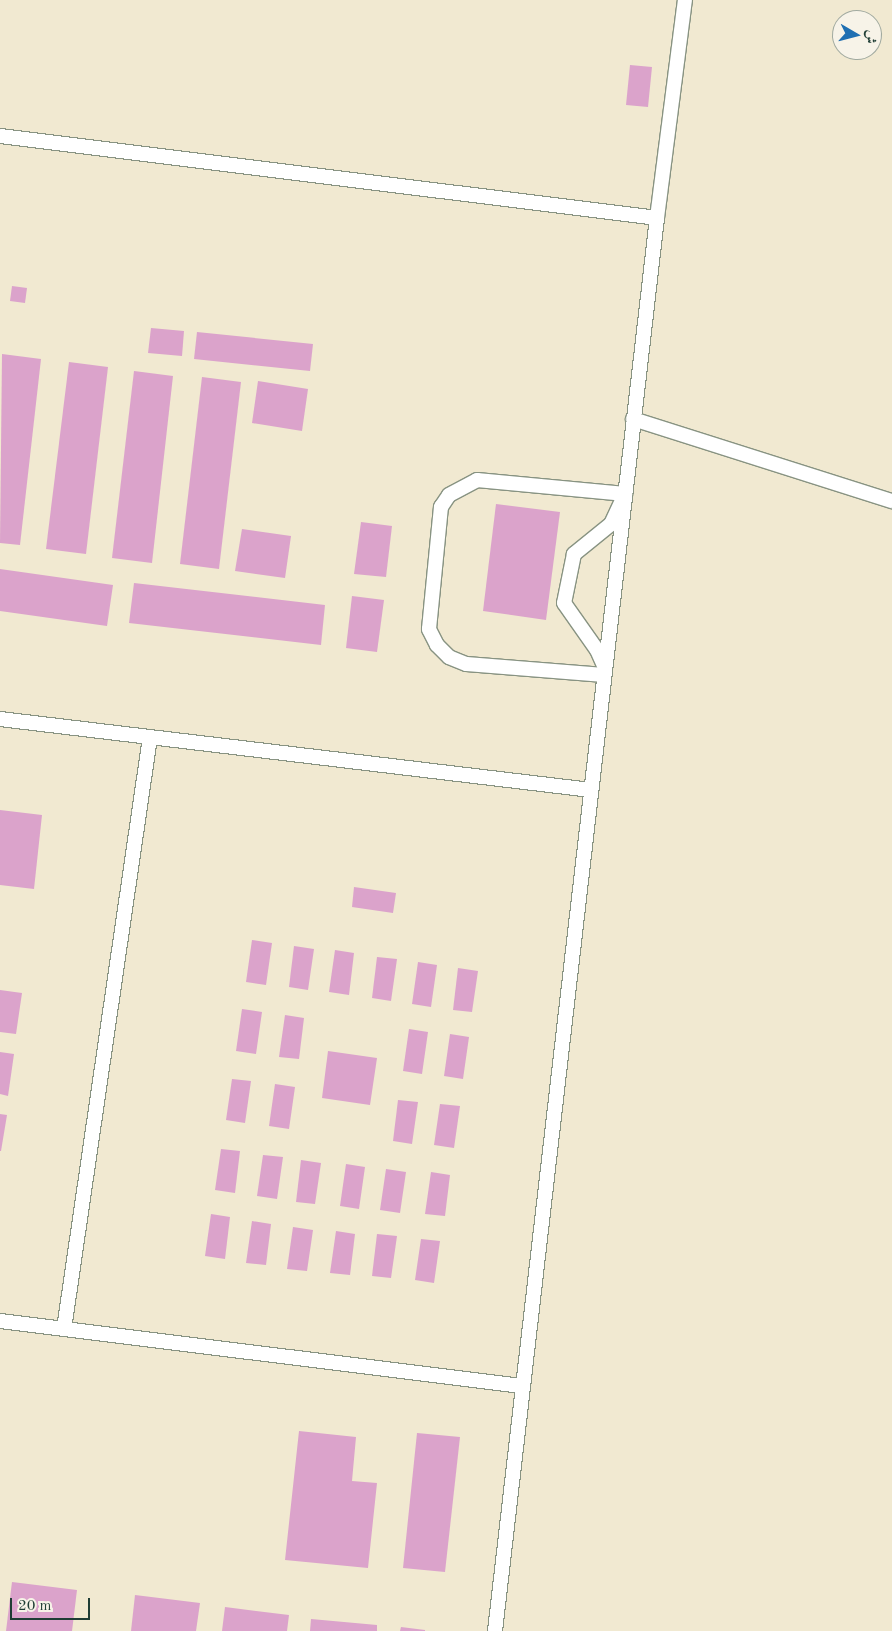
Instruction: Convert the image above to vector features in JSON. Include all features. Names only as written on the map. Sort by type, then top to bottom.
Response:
[{"type":"lane","points":[[495,1631],[657,218],[685,0]]},
{"type":"lane","points":[[0,136],[657,218]]},
{"type":"lane","points":[[634,419],[892,501]]},
{"type":"lane","points":[[605,673],[466,664],[449,657],[437,645],[429,630],[441,507],[448,495],[477,480],[625,494]]},
{"type":"lane","points":[[605,673],[596,650],[564,603],[574,554],[611,524],[625,494]]},
{"type":"lane","points":[[0,719],[591,790]]},
{"type":"lane","points":[[64,1329],[150,737]]},
{"type":"lane","points":[[0,1321],[522,1386]]},
{"type":"building","points":[[630,65],[652,67],[648,107],[626,105]]},
{"type":"building","points":[[12,286],[27,288],[25,303],[10,301]]},
{"type":"building","points":[[151,328],[184,331],[182,356],[148,353]]},
{"type":"building","points":[[197,332],[313,344],[310,371],[194,359]]},
{"type":"building","points":[[2,354],[41,359],[20,545],[0,543]]},
{"type":"building","points":[[69,362],[108,367],[86,554],[46,549]]},
{"type":"building","points":[[134,371],[173,376],[152,563],[112,558]]},
{"type":"building","points":[[202,377],[241,382],[219,569],[180,564]]},
{"type":"building","points":[[258,381],[308,389],[302,431],[252,423]]},
{"type":"building","points":[[496,504],[560,512],[546,620],[483,611]]},
{"type":"building","points":[[361,522],[392,526],[386,577],[354,574]]},
{"type":"building","points":[[242,529],[291,536],[285,578],[235,571]]},
{"type":"building","points":[[0,569],[113,585],[107,626],[0,611]]},
{"type":"building","points":[[134,583],[325,605],[321,645],[129,623]]},
{"type":"building","points":[[352,596],[384,600],[377,652],[346,648]]},
{"type":"building","points":[[0,810],[42,815],[34,889],[0,885]]},
{"type":"building","points":[[354,887],[396,893],[393,913],[352,907]]},
{"type":"building","points":[[252,940],[272,943],[266,985],[246,982]]},
{"type":"building","points":[[294,946],[314,949],[308,990],[289,987]]},
{"type":"building","points":[[335,950],[354,953],[349,995],[329,992]]},
{"type":"building","points":[[377,957],[397,959],[391,1001],[372,998]]},
{"type":"building","points":[[418,962],[437,965],[431,1007],[412,1004]]},
{"type":"building","points":[[458,968],[478,971],[472,1012],[453,1010]]},
{"type":"building","points":[[0,990],[22,993],[16,1034],[0,1032]]},
{"type":"building","points":[[242,1009],[262,1012],[256,1054],[236,1051]]},
{"type":"building","points":[[285,1015],[304,1018],[299,1059],[279,1057]]},
{"type":"building","points":[[409,1029],[428,1032],[422,1074],[403,1071]]},
{"type":"building","points":[[450,1034],[469,1037],[463,1079],[444,1076]]},
{"type":"building","points":[[328,1051],[377,1058],[370,1105],[322,1098]]},
{"type":"building","points":[[0,1052],[14,1054],[8,1096],[0,1094]]},
{"type":"building","points":[[232,1079],[251,1081],[245,1123],[226,1120]]},
{"type":"building","points":[[275,1084],[295,1087],[289,1129],[269,1126]]},
{"type":"building","points":[[398,1100],[418,1102],[412,1144],[393,1141]]},
{"type":"building","points":[[440,1104],[460,1106],[454,1148],[434,1145]]},
{"type":"building","points":[[0,1114],[7,1115],[1,1151],[0,1151]]},
{"type":"building","points":[[221,1149],[240,1151],[235,1193],[215,1190]]},
{"type":"building","points":[[263,1155],[283,1157],[277,1199],[257,1196]]},
{"type":"building","points":[[301,1160],[321,1163],[315,1204],[296,1202]]},
{"type":"building","points":[[346,1164],[365,1167],[359,1209],[340,1206]]},
{"type":"building","points":[[386,1169],[406,1172],[400,1213],[380,1210]]},
{"type":"building","points":[[431,1172],[450,1175],[445,1216],[425,1214]]},
{"type":"building","points":[[211,1214],[230,1217],[225,1259],[205,1256]]},
{"type":"building","points":[[252,1221],[271,1224],[266,1265],[246,1263]]},
{"type":"building","points":[[293,1227],[313,1230],[307,1271],[287,1269]]},
{"type":"building","points":[[336,1231],[355,1234],[350,1275],[330,1273]]},
{"type":"building","points":[[377,1234],[397,1236],[391,1278],[372,1276]]},
{"type":"building","points":[[421,1239],[440,1241],[434,1283],[415,1280]]},
{"type":"building","points":[[299,1431],[356,1437],[352,1481],[377,1483],[368,1568],[285,1560]]},
{"type":"building","points":[[417,1433],[460,1437],[445,1572],[403,1568]]},
{"type":"building","points":[[12,1582],[77,1590],[72,1631],[6,1631]]},
{"type":"building","points":[[135,1595],[200,1603],[196,1631],[131,1631]]},
{"type":"building","points":[[225,1607],[289,1615],[287,1631],[222,1631]]},
{"type":"building","points":[[311,1619],[377,1625],[377,1631],[310,1631]]},
{"type":"building","points":[[401,1627],[425,1630],[425,1631],[400,1631]]}]
